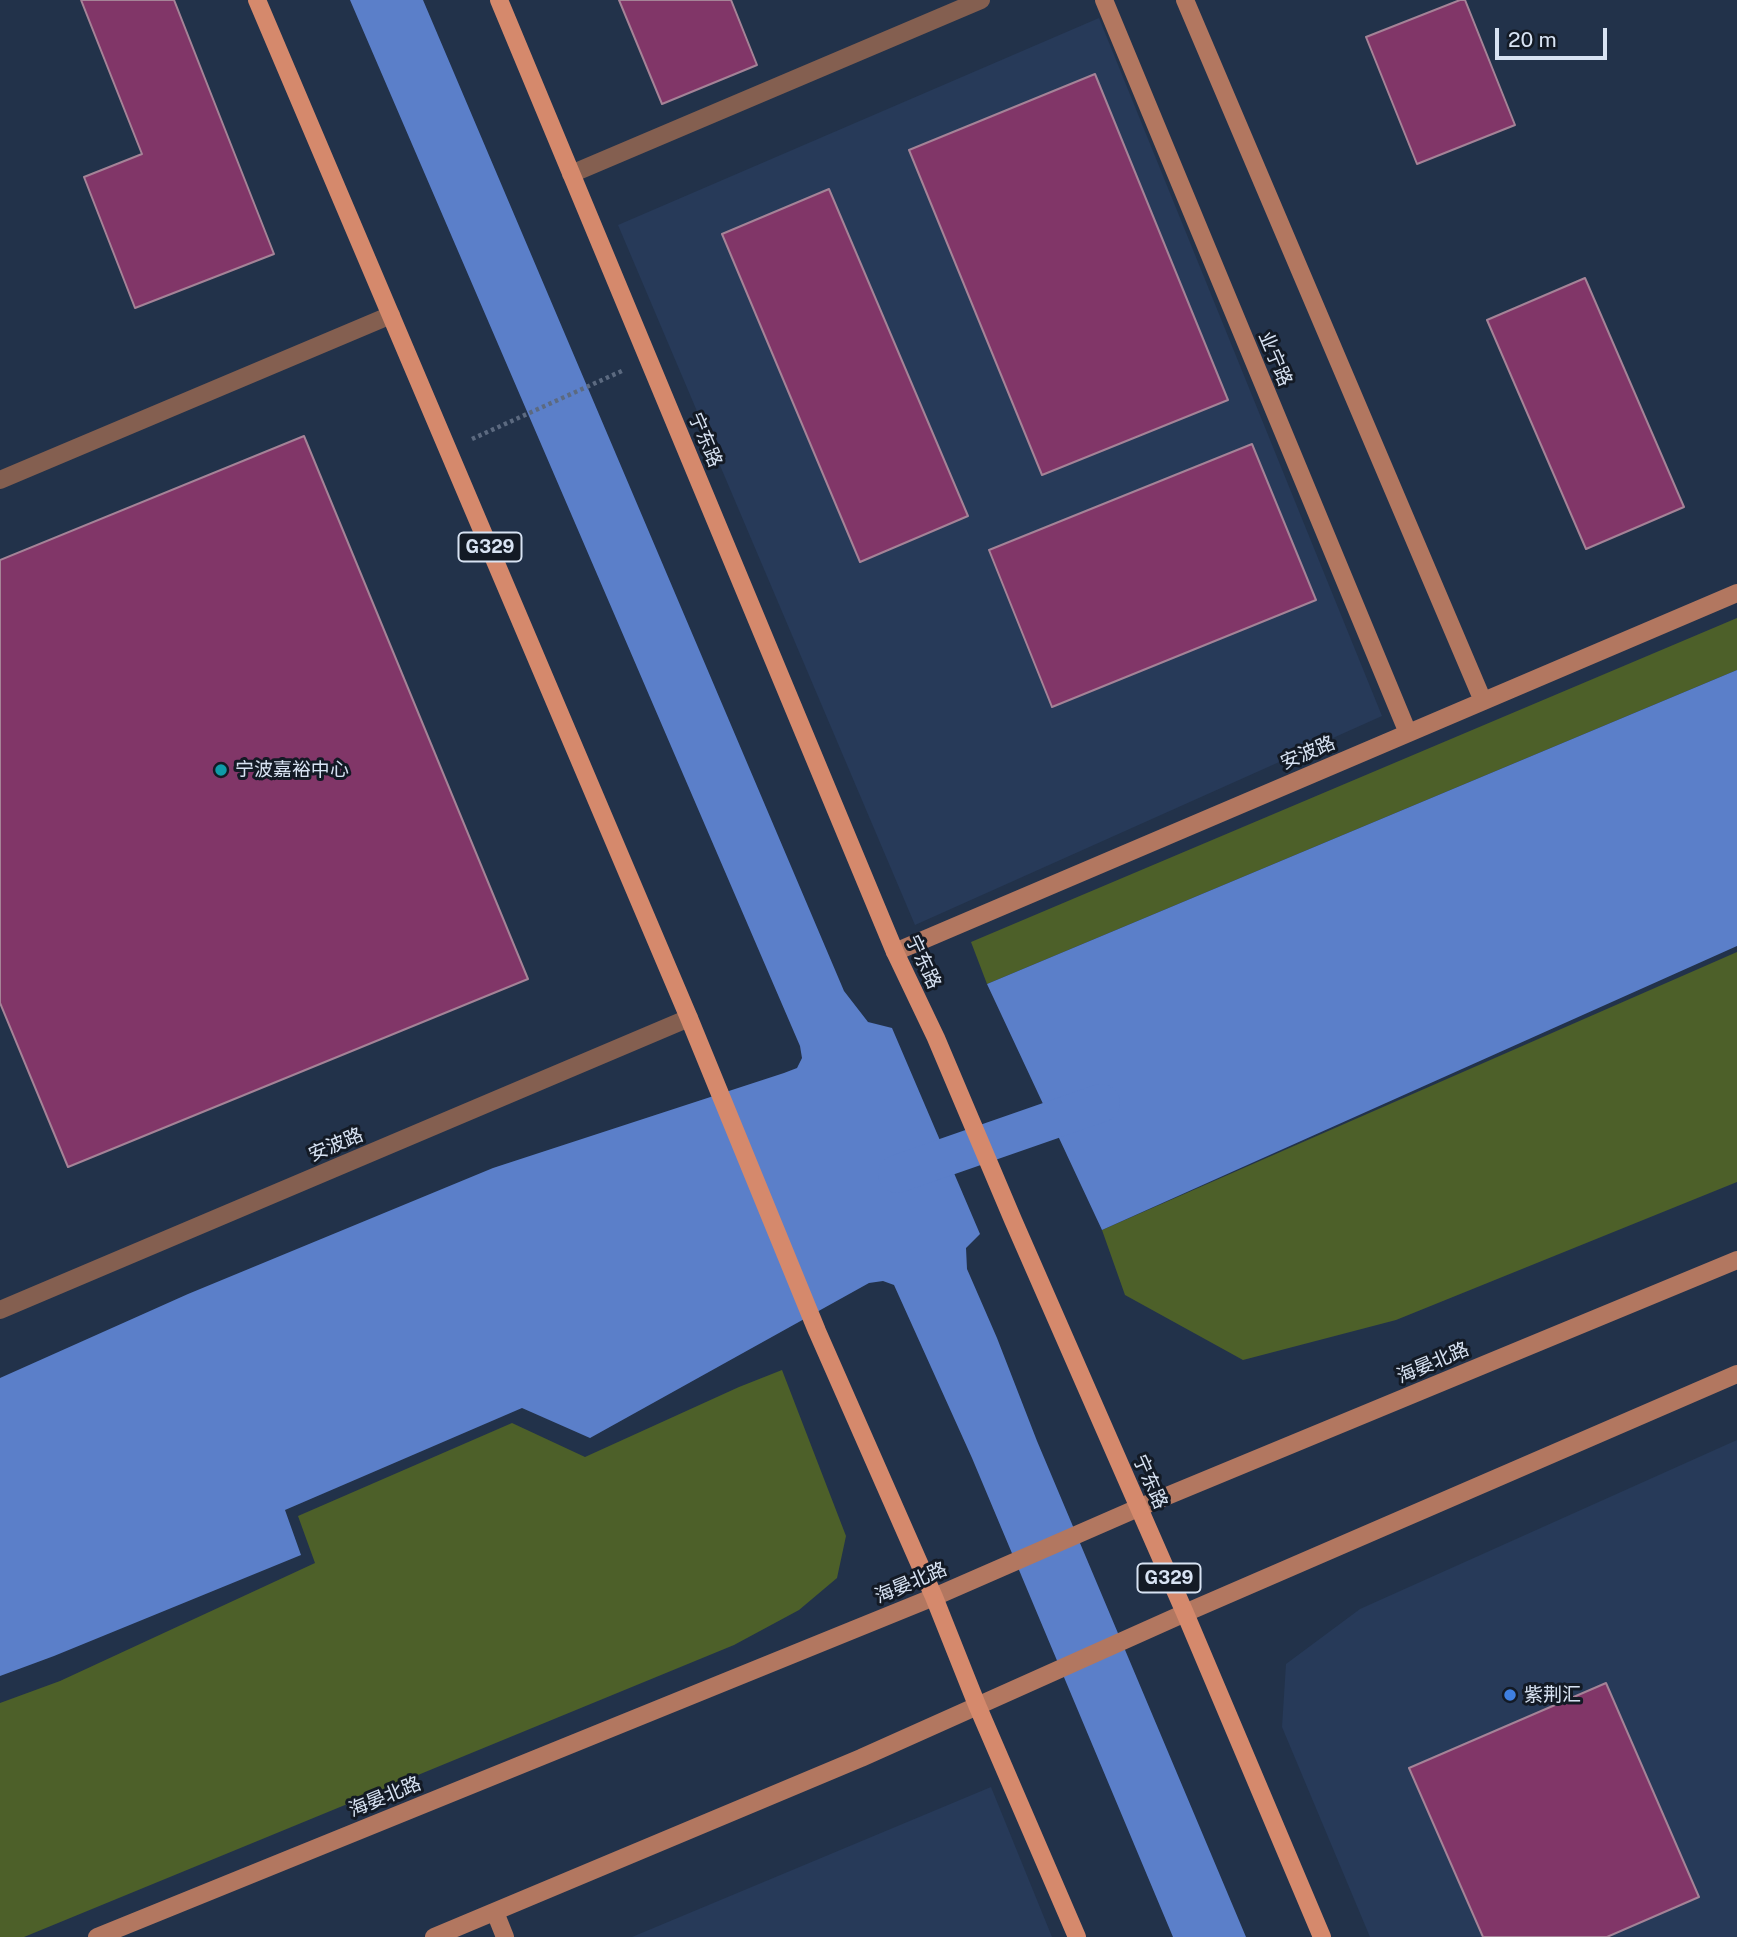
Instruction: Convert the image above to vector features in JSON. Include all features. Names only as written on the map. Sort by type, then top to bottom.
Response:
[{"type":"main road","name":"G329","points":[[257,0],[721,1094],[817,1331],[934,1597],[977,1705],[1077,1937]]},
{"type":"main road","name":"宁东路","points":[[499,0],[895,952],[936,1038],[1322,1937]]},
{"type":"main road","name":"业宁路","points":[[1104,0],[1408,733]]},
{"type":"main road","points":[[1185,0],[1483,701]]},
{"type":"main road","name":"安波路","points":[[895,952],[1737,593]]},
{"type":"main road","name":"海晏北路","points":[[96,1937],[934,1597],[1138,1508],[1737,1260]]},
{"type":"main road","points":[[434,1937],[455,1933],[495,1912],[848,1763],[1737,1374]]},
{"type":"main road","points":[[495,1912],[505,1937]]},
{"type":"street","points":[[571,173],[981,0]]},
{"type":"street","points":[[0,480],[391,315]]},
{"type":"street","name":"安波路","points":[[0,1310],[689,1018]]},
{"type":"path","points":[[449,449],[648,359]]},
{"type":"shaded area","points":[[1099,18],[1382,716],[915,925],[618,225]]},
{"type":"shaded area","name":"紫荆汇","points":[[1737,1440],[1737,1937],[1370,1937],[1282,1727],[1286,1664],[1360,1609]]},
{"type":"shaded area","points":[[991,1787],[1052,1937],[632,1937]]},
{"type":"green space","points":[[1737,618],[1737,670],[987,984],[971,942]]},
{"type":"green space","points":[[1737,952],[1737,1182],[1396,1320],[1243,1360],[1125,1295],[1102,1230]]},
{"type":"green space","points":[[782,1370],[846,1536],[837,1578],[799,1610],[734,1645],[24,1937],[0,1937],[0,1703],[60,1681],[315,1563],[298,1516],[512,1423],[585,1457]]},
{"type":"water","points":[[350,0],[423,0],[844,991],[868,1022],[892,1028],[980,1234],[966,1248],[967,1269],[1246,1937],[1173,1937],[972,1458],[894,1285],[883,1281],[869,1283],[590,1438],[522,1408],[285,1510],[301,1555],[0,1676],[0,1378],[188,1294],[493,1168],[784,1073],[797,1068],[802,1058],[800,1046]]},
{"type":"water","points":[[1737,670],[1737,946],[1102,1230],[987,984]]},
{"type":"building","points":[[81,0],[174,0],[274,254],[135,308],[84,177],[142,154]]},
{"type":"building","points":[[619,0],[731,0],[757,65],[662,104]]},
{"type":"building","points":[[1465,0],[1515,125],[1417,164],[1366,37]]},
{"type":"building","points":[[1095,74],[1228,400],[1042,475],[909,150]]},
{"type":"building","points":[[829,189],[968,516],[860,562],[722,234]]},
{"type":"building","points":[[1585,278],[1684,507],[1586,549],[1487,320]]},
{"type":"building","name":"宁波嘉裕中心","points":[[304,436],[528,979],[68,1167],[0,1003],[0,560]]},
{"type":"building","points":[[1252,444],[1316,600],[1052,707],[989,550]]},
{"type":"building","points":[[1606,1683],[1699,1897],[1607,1937],[1483,1937],[1409,1768]]},
{"type":"waterway","points":[[897,1174],[1101,1103]]},
{"type":"place","name":"宁波嘉裕中心","points":[[221,770]]},
{"type":"place","name":"紫荆汇","points":[[1510,1695]]}]
